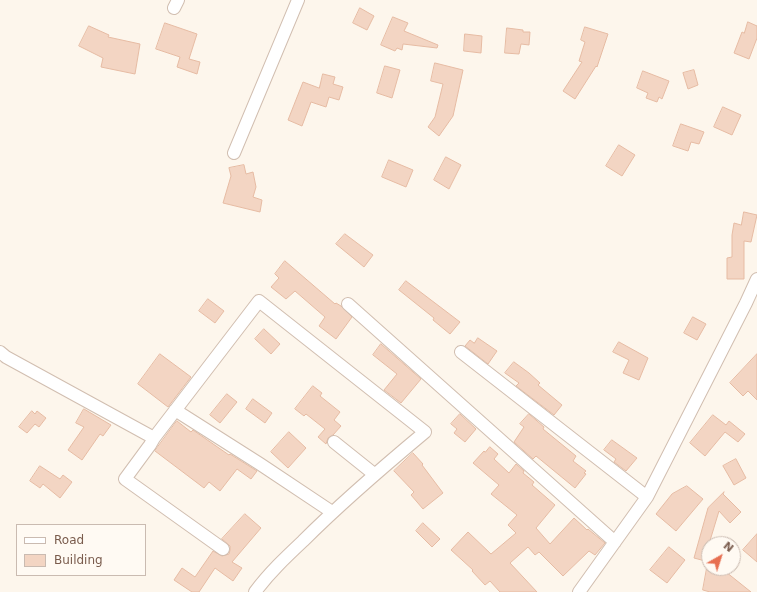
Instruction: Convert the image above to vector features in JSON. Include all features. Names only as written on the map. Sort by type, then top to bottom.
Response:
[{"type":"street","points":[[234,153],[298,0]]},
{"type":"street","points":[[579,592],[647,497],[743,310],[757,279]]},
{"type":"street","points":[[223,549],[125,478],[259,301],[425,432],[374,474],[332,512],[267,576],[255,592]]},
{"type":"street","points":[[348,304],[615,542]]},
{"type":"street","points":[[0,352],[6,357],[154,438]]},
{"type":"street","points":[[461,352],[647,497]]},
{"type":"street","points":[[175,410],[332,512]]},
{"type":"street","points":[[334,442],[374,474]]},
{"type":"building","points":[[360,8],[374,16],[367,30],[353,23]]},
{"type":"building","points":[[393,17],[408,23],[404,31],[438,45],[437,48],[403,44],[402,50],[397,48],[395,51],[381,45]]},
{"type":"building","points":[[748,22],[757,26],[757,38],[749,59],[734,53],[742,32],[744,33]]},
{"type":"building","points":[[165,23],[197,34],[189,59],[200,62],[197,74],[177,67],[180,57],[156,49]]},
{"type":"building","points":[[89,26],[109,35],[108,37],[140,44],[135,74],[101,67],[103,58],[79,46]]},
{"type":"building","points":[[585,27],[608,34],[597,67],[596,66],[575,99],[563,91],[582,62],[579,61],[585,42],[581,40]]},
{"type":"building","points":[[507,28],[530,32],[529,45],[521,44],[519,54],[505,53]]},
{"type":"building","points":[[465,34],[482,36],[481,53],[464,51]]},
{"type":"building","points":[[435,63],[463,70],[453,116],[439,136],[428,127],[435,117],[443,84],[431,81]]},
{"type":"building","points":[[385,66],[400,70],[392,98],[377,93]]},
{"type":"building","points":[[694,70],[698,85],[688,89],[683,73]]},
{"type":"building","points":[[643,71],[669,81],[662,99],[659,97],[657,102],[646,98],[648,93],[637,88]]},
{"type":"building","points":[[323,74],[335,77],[333,84],[343,87],[339,100],[329,97],[326,107],[311,102],[302,126],[288,120],[303,82],[319,88]]},
{"type":"building","points":[[723,107],[741,115],[732,135],[714,127]]},
{"type":"building","points":[[681,124],[704,132],[699,144],[691,142],[688,151],[673,146]]},
{"type":"building","points":[[619,145],[635,155],[622,176],[606,166]]},
{"type":"building","points":[[446,157],[461,165],[449,189],[434,180]]},
{"type":"building","points":[[389,160],[413,170],[406,187],[382,177]]},
{"type":"building","points":[[244,165],[246,174],[253,172],[256,187],[253,197],[262,200],[260,212],[223,203],[231,176],[229,168]]},
{"type":"building","points":[[744,212],[757,215],[751,242],[744,241],[744,279],[727,279],[727,258],[732,257],[732,235],[734,223],[741,225]]},
{"type":"building","points":[[345,234],[373,255],[364,267],[336,244]]},
{"type":"building","points":[[285,261],[335,304],[336,303],[341,306],[352,317],[336,339],[319,326],[325,317],[295,291],[286,299],[271,287],[279,278],[275,274]]},
{"type":"building","points":[[406,281],[460,322],[450,334],[433,320],[434,318],[399,290]]},
{"type":"building","points":[[208,299],[224,311],[215,323],[199,311]]},
{"type":"building","points":[[693,317],[706,324],[697,340],[684,333]]},
{"type":"building","points":[[264,329],[280,344],[271,354],[255,339]]},
{"type":"building","points":[[478,338],[497,351],[488,364],[465,346],[470,340],[474,343]]},
{"type":"building","points":[[619,342],[648,358],[639,380],[623,373],[629,360],[613,352]]},
{"type":"building","points":[[381,344],[421,379],[401,403],[384,390],[397,374],[373,355]]},
{"type":"building","points":[[160,354],[191,377],[168,407],[138,384]]},
{"type":"building","points":[[757,354],[757,400],[748,391],[743,396],[730,383]]},
{"type":"building","points":[[514,362],[529,373],[540,383],[538,385],[562,405],[554,415],[516,386],[519,383],[505,373]]},
{"type":"building","points":[[313,386],[322,393],[320,396],[340,412],[334,420],[341,426],[328,438],[326,444],[318,437],[325,429],[306,414],[304,416],[295,409]]},
{"type":"building","points":[[227,394],[237,402],[220,423],[210,415]]},
{"type":"building","points":[[253,399],[272,413],[265,423],[246,409]]},
{"type":"building","points":[[84,409],[111,425],[103,436],[100,434],[82,460],[68,450],[84,427],[76,423]]},
{"type":"building","points":[[32,411],[35,414],[37,411],[46,418],[39,427],[35,424],[27,433],[19,427]]},
{"type":"building","points":[[460,414],[476,429],[465,442],[454,433],[457,429],[451,424]]},
{"type":"building","points":[[529,414],[544,427],[543,429],[576,456],[573,461],[586,471],[584,473],[586,474],[575,488],[536,456],[533,459],[514,442],[524,427],[520,424]]},
{"type":"building","points":[[713,415],[726,425],[729,421],[745,434],[738,442],[725,432],[705,456],[690,443]]},
{"type":"building","points":[[177,421],[191,432],[193,430],[229,455],[230,454],[257,471],[251,479],[237,469],[220,491],[209,482],[204,488],[155,451]]},
{"type":"building","points":[[289,432],[306,448],[288,468],[271,452]]},
{"type":"building","points":[[612,440],[637,458],[626,471],[614,462],[616,459],[604,450]]},
{"type":"building","points":[[490,447],[498,454],[494,459],[509,473],[516,464],[524,471],[523,473],[534,482],[532,485],[555,505],[536,528],[550,544],[574,518],[605,543],[595,555],[589,551],[563,576],[539,552],[535,555],[528,547],[510,563],[537,592],[500,592],[490,581],[485,585],[472,571],[473,570],[451,550],[468,532],[491,554],[516,533],[508,525],[517,515],[491,494],[499,485],[473,463]]},
{"type":"building","points":[[413,453],[423,464],[422,465],[443,493],[423,509],[411,495],[414,492],[394,471]]},
{"type":"building","points":[[736,459],[746,478],[734,485],[723,466]]},
{"type":"building","points":[[40,466],[60,479],[63,475],[72,482],[60,498],[43,484],[40,488],[30,481]]},
{"type":"building","points":[[687,486],[703,499],[676,531],[656,514],[672,494]]},
{"type":"building","points":[[724,492],[723,494],[741,512],[730,523],[719,511],[711,536],[701,536],[701,560],[694,558],[708,508]]},
{"type":"building","points":[[245,514],[261,528],[232,562],[242,568],[233,581],[215,568],[199,592],[192,592],[174,580],[182,568],[195,577],[213,551],[222,556],[229,554],[230,546],[222,539]]},
{"type":"building","points":[[423,523],[440,539],[432,547],[416,531]]},
{"type":"building","points":[[757,534],[757,562],[743,550]]},
{"type":"building","points":[[669,547],[685,560],[667,583],[650,570]]},
{"type":"building","points":[[706,576],[731,576],[751,592],[710,592],[703,590]]}]
